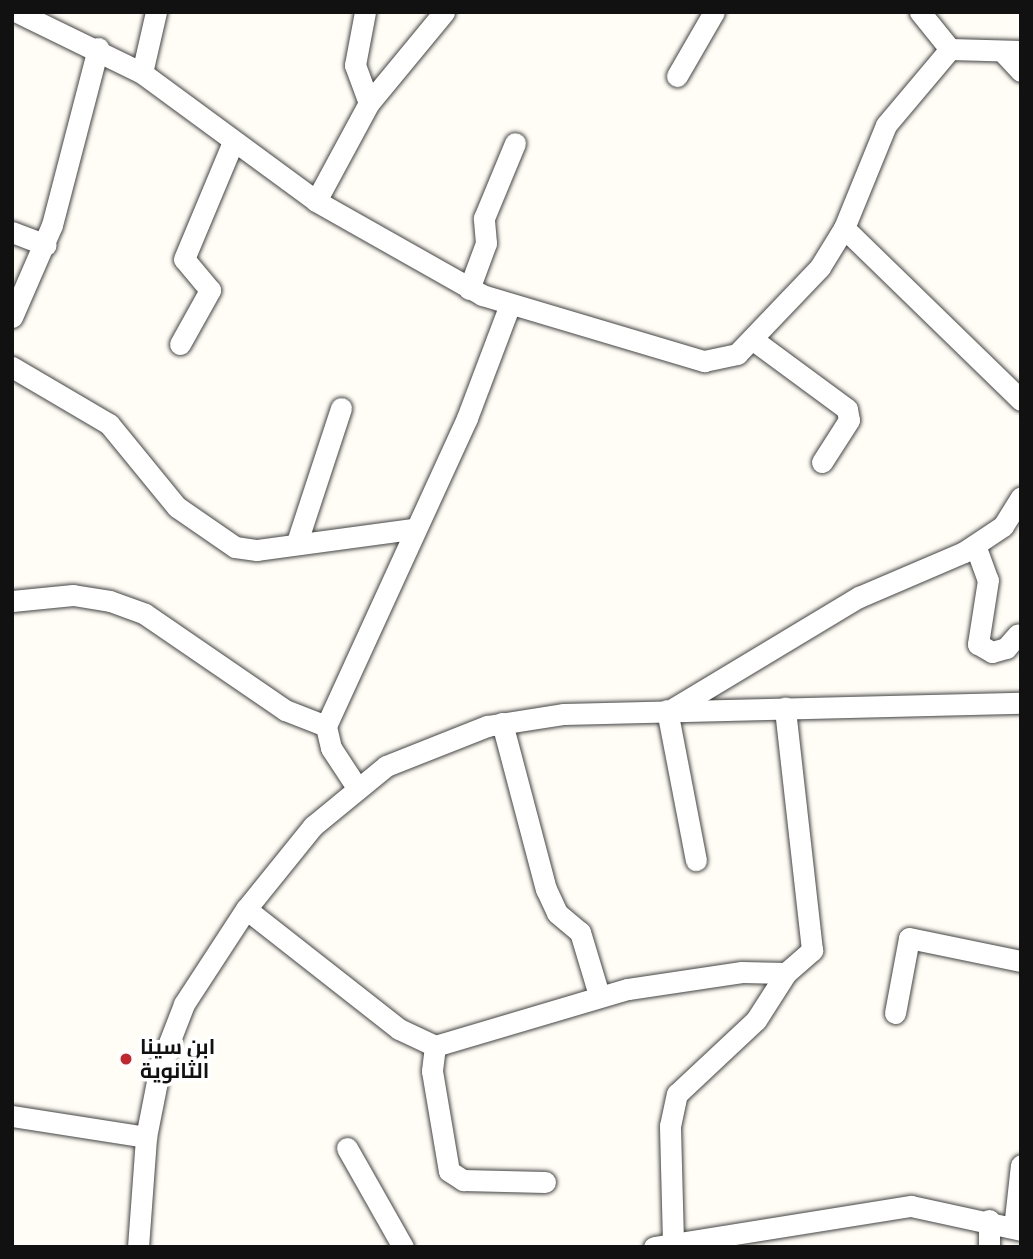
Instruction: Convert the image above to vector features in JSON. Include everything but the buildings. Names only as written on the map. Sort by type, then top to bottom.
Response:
[{"type":"street","points":[[17,12],[99,48],[142,73],[316,201],[469,289],[509,307],[704,361],[737,354],[820,267],[844,228],[886,125],[950,49]]},
{"type":"street","points":[[142,73],[156,12]]},
{"type":"street","points":[[365,12],[355,65],[369,103]]},
{"type":"street","points":[[677,76],[714,12]]},
{"type":"street","points":[[920,12],[950,49],[1013,52],[1021,71]]},
{"type":"street","points":[[316,201],[369,103],[437,14]]},
{"type":"street","points":[[12,317],[46,245],[99,48]]},
{"type":"street","points":[[180,344],[210,290],[184,258],[233,142]]},
{"type":"street","points":[[469,289],[484,249],[484,218],[515,143]]},
{"type":"street","points":[[844,228],[1021,400]]},
{"type":"street","points":[[12,232],[46,245]]},
{"type":"street","points":[[356,786],[331,748],[326,726],[412,529],[467,418],[509,307]]},
{"type":"street","points":[[752,339],[847,408],[849,420],[822,462]]},
{"type":"street","points":[[12,366],[109,424],[177,508],[219,539],[246,550],[412,529]]},
{"type":"street","points":[[297,542],[341,408]]},
{"type":"street","points":[[670,710],[859,597],[975,545],[1003,526],[1021,497]]},
{"type":"street","points":[[975,545],[988,580],[978,644],[985,652],[1006,649],[1018,634]]},
{"type":"street","points":[[12,601],[73,595],[122,605],[188,642],[252,690],[326,726]]},
{"type":"street","points":[[137,1244],[146,1137],[160,1066],[184,1004],[246,909],[313,826],[356,786],[442,740],[502,723],[670,710],[1021,703]]},
{"type":"street","points":[[785,708],[814,927],[812,950],[786,973],[756,1020],[677,1094],[670,1126],[664,1244],[911,1206],[989,1220],[1018,1229],[1021,1165]]},
{"type":"street","points":[[670,710],[696,860]]},
{"type":"street","points":[[502,723],[546,889],[557,913],[580,932],[599,995]]},
{"type":"street","points":[[246,909],[399,1029],[435,1046],[599,995],[742,972],[786,973]]},
{"type":"street","points":[[895,1013],[905,943],[915,935],[1021,961]]},
{"type":"street","points":[[435,1046],[432,1071],[449,1171],[463,1180],[545,1182]]},
{"type":"street","points":[[12,1116],[146,1137]]},
{"type":"street","points":[[346,1148],[403,1247]]},
{"type":"street","points":[[989,1220],[989,1247]]},
{"type":"place","name":"ابن سينا الثانوية","points":[[126,1059]]}]
